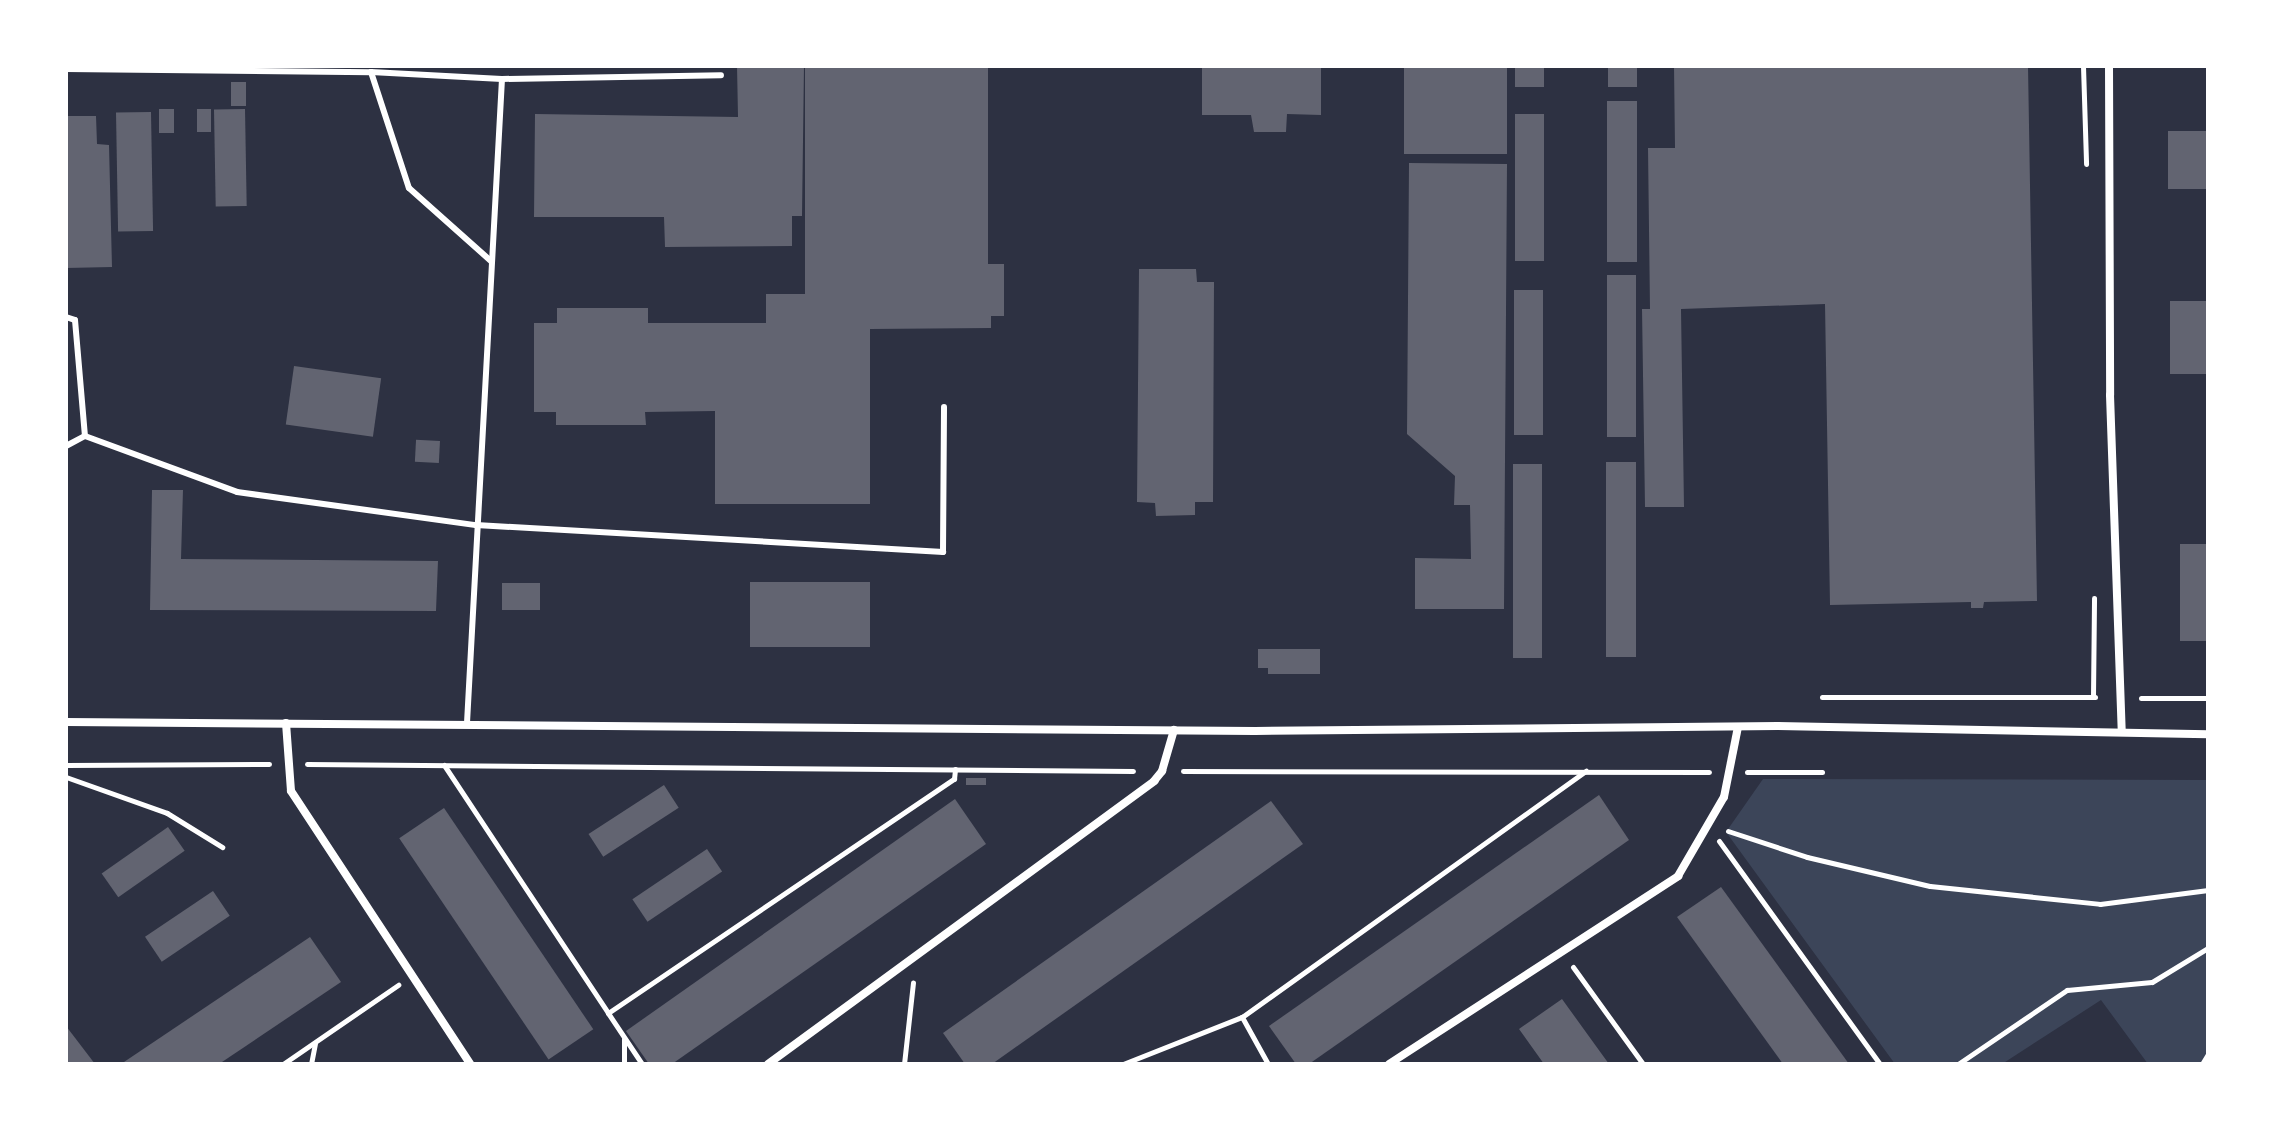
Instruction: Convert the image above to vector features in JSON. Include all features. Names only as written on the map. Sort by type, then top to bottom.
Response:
[{"type":"street","points":[[2109,66],[2110,395],[2122,731]]},
{"type":"street","points":[[66,722],[1174,730],[1738,727],[2208,734]]},
{"type":"street","points":[[286,723],[285,764],[291,791],[470,1064]]},
{"type":"street","points":[[1389,1064],[1678,876],[1708,824],[1732,772],[1738,727]]},
{"type":"street","points":[[768,1064],[916,950],[1162,771],[1174,730]]},
{"type":"lane","points":[[455,75],[456,66]]},
{"type":"lane","points":[[66,69],[371,72],[502,79],[721,75]]},
{"type":"lane","points":[[371,72],[409,188],[491,261]]},
{"type":"lane","points":[[467,723],[502,79]]},
{"type":"lane","points":[[66,317],[75,320],[85,436]]},
{"type":"lane","points":[[66,446],[85,436],[237,492],[476,525],[943,552],[944,407]]},
{"type":"path","points":[[1822,697],[2208,698]]},
{"type":"path","points":[[443,764],[642,1064]]},
{"type":"path","points":[[66,765],[443,764],[1162,771],[1822,772]]},
{"type":"path","points":[[608,1013],[954,779],[955,769]]},
{"type":"path","points":[[1123,1064],[1242,1017],[1587,770]]},
{"type":"path","points":[[66,777],[167,813],[222,847]]},
{"type":"path","points":[[1708,824],[1807,857],[1930,886],[2100,904],[2208,890]]},
{"type":"path","points":[[1708,824],[1880,1064]]},
{"type":"path","points":[[1958,1064],[2067,990],[2152,982],[2208,948]]},
{"type":"path","points":[[904,1064],[916,950]]},
{"type":"path","points":[[1563,953],[1643,1064]]},
{"type":"path","points":[[283,1064],[412,975]]},
{"type":"path","points":[[1242,1017],[1268,1064]]},
{"type":"path","points":[[624,1038],[624,1064]]},
{"type":"path","points":[[311,1064],[315,1042]]},
{"type":"path","points":[[2202,1064],[2208,1054]]},
{"type":"shaded area","points":[[1763,779],[2208,780],[2208,1064],[2148,1064],[2101,1000],[2002,1064],[1895,1064],[1726,832]]},
{"type":"building","points":[[737,66],[804,66],[802,216],[792,216],[792,246],[665,247],[664,217],[534,217],[535,114],[738,117]]},
{"type":"building","points":[[805,66],[988,66],[988,264],[1004,264],[1004,316],[991,316],[991,328],[870,329],[870,504],[715,504],[715,411],[645,412],[646,425],[556,425],[556,412],[534,412],[534,323],[557,323],[557,308],[648,308],[648,323],[766,323],[766,294],[805,294]]},
{"type":"building","points":[[1202,66],[1321,66],[1321,115],[1287,114],[1286,132],[1254,132],[1251,115],[1202,115]]},
{"type":"building","points":[[1404,66],[1507,66],[1507,154],[1404,154]]},
{"type":"building","points":[[1515,66],[1544,66],[1544,87],[1515,87]]},
{"type":"building","points":[[1608,66],[1637,66],[1637,87],[1608,87]]},
{"type":"building","points":[[1674,66],[2028,66],[2037,601],[1984,602],[1983,608],[1971,608],[1971,602],[1830,605],[1825,304],[1681,309],[1684,507],[1645,507],[1642,309],[1650,309],[1648,148],[1675,148]]},
{"type":"building","points":[[231,82],[246,82],[246,106],[231,106]]},
{"type":"building","points":[[1607,101],[1637,101],[1637,262],[1607,262]]},
{"type":"building","points":[[159,109],[174,109],[174,133],[159,133]]},
{"type":"building","points":[[197,109],[211,109],[211,132],[197,132]]},
{"type":"building","points":[[245,109],[247,206],[216,207],[214,110]]},
{"type":"building","points":[[151,112],[153,231],[118,232],[116,113]]},
{"type":"building","points":[[1515,114],[1544,114],[1544,261],[1515,261]]},
{"type":"building","points":[[67,116],[96,116],[97,144],[109,145],[112,267],[66,268]]},
{"type":"building","points":[[2168,131],[2208,131],[2208,189],[2168,189]]},
{"type":"building","points":[[1409,163],[1507,164],[1504,609],[1415,609],[1415,558],[1471,559],[1470,505],[1454,505],[1455,476],[1407,434]]},
{"type":"building","points":[[1139,269],[1196,269],[1197,282],[1214,282],[1213,502],[1195,502],[1195,515],[1156,516],[1155,503],[1137,502]]},
{"type":"building","points":[[1607,275],[1636,275],[1636,437],[1607,437]]},
{"type":"building","points":[[1514,290],[1543,290],[1543,435],[1514,435]]},
{"type":"building","points":[[2170,301],[2208,301],[2208,374],[2170,374]]},
{"type":"building","points":[[294,366],[381,378],[373,437],[286,424]]},
{"type":"building","points":[[416,440],[440,441],[439,463],[415,462]]},
{"type":"building","points":[[1606,462],[1636,462],[1636,657],[1606,657]]},
{"type":"building","points":[[1513,464],[1542,464],[1542,658],[1513,658]]},
{"type":"building","points":[[152,490],[183,490],[181,559],[438,561],[436,611],[150,610]]},
{"type":"building","points":[[2180,544],[2208,544],[2208,641],[2180,641]]},
{"type":"building","points":[[750,582],[870,582],[870,647],[750,647]]},
{"type":"building","points":[[502,583],[540,583],[540,610],[502,610]]},
{"type":"building","points":[[1258,649],[1320,649],[1320,674],[1268,674],[1268,668],[1258,668]]},
{"type":"building","points":[[966,778],[986,778],[986,785],[966,785]]},
{"type":"building","points":[[664,785],[679,808],[603,857],[589,834]]},
{"type":"building","points":[[1599,795],[1629,840],[1309,1064],[1296,1064],[1269,1026]]},
{"type":"building","points":[[955,799],[986,844],[672,1064],[649,1064],[626,1031]]},
{"type":"building","points":[[1271,801],[1303,844],[992,1064],[965,1064],[943,1033]]},
{"type":"building","points":[[444,808],[593,1029],[549,1060],[399,838]]},
{"type":"building","points":[[168,827],[185,851],[118,897],[102,873]]},
{"type":"building","points":[[707,849],[722,871],[647,922],[632,899]]},
{"type":"building","points":[[1721,887],[1849,1064],[1783,1064],[1677,917]]},
{"type":"building","points":[[213,891],[230,916],[162,962],[145,937]]},
{"type":"building","points":[[310,937],[341,982],[219,1064],[121,1064]]},
{"type":"building","points":[[1562,999],[1609,1064],[1544,1064],[1519,1029]]},
{"type":"building","points":[[66,1026],[95,1064],[66,1064]]}]
